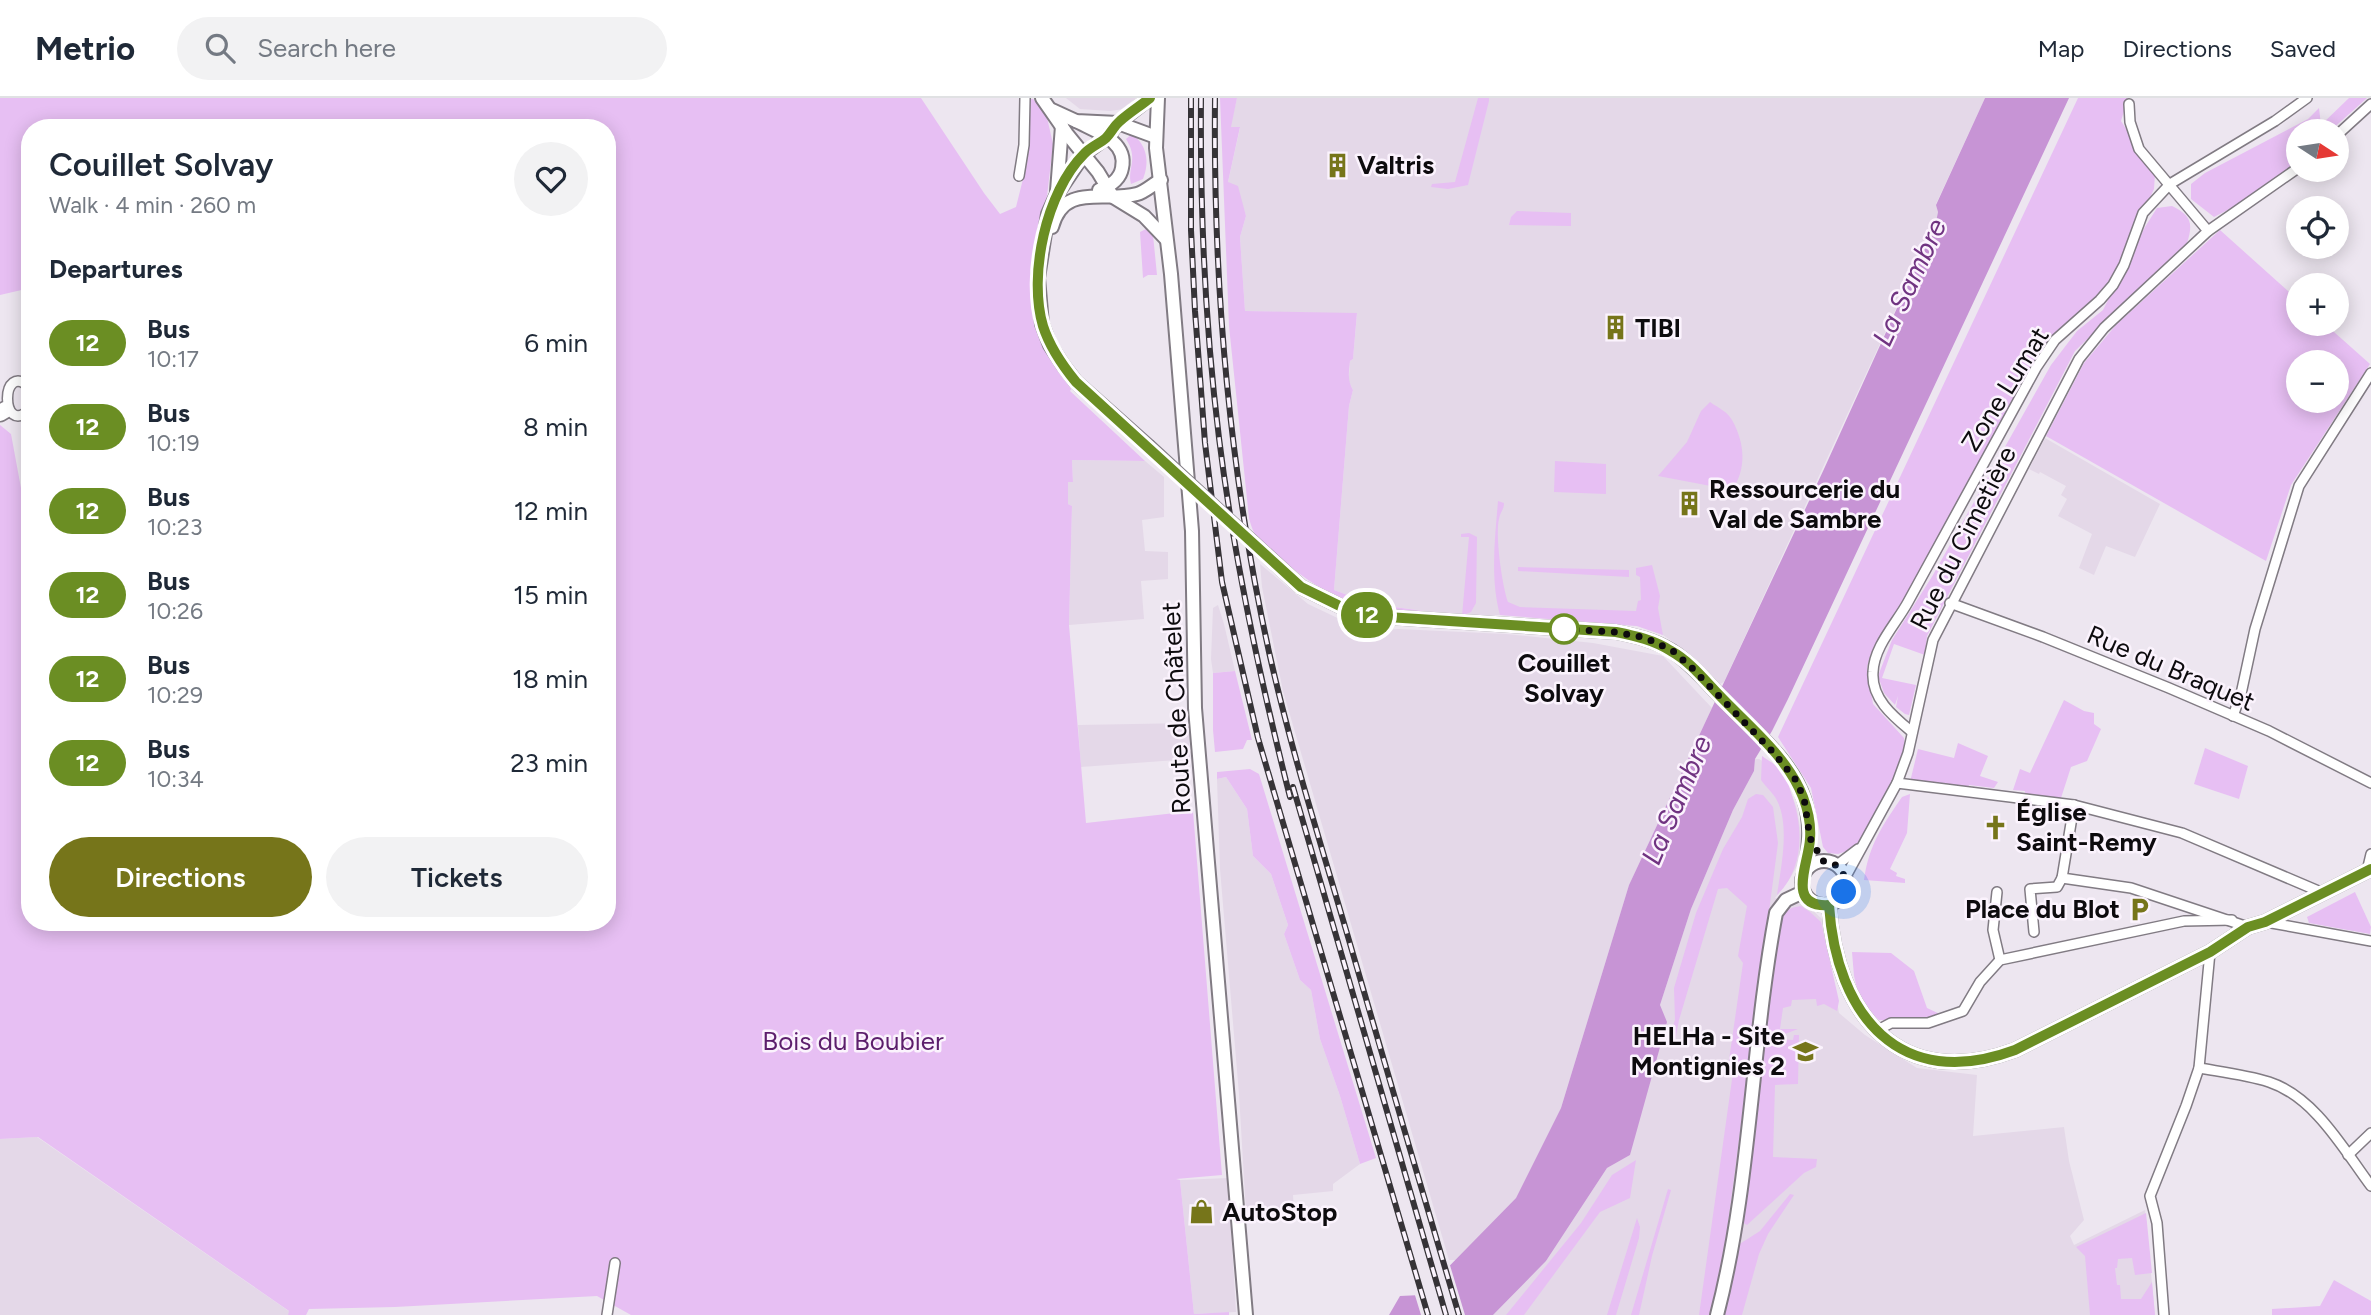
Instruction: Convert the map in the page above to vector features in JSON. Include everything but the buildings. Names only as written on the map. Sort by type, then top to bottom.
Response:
[{"type":"main road","points":[[1042,98],[1110,192],[1144,216],[1166,239]]},
{"type":"main road","points":[[1150,98],[1084,154],[1057,194],[1046,224],[1038,278],[1039,302],[1046,334],[1076,382],[1301,587],[1350,611],[1372,616],[1427,621],[1616,632],[1646,638],[1673,651],[1773,752],[1795,779],[1804,798],[1810,838],[1806,869],[1801,880],[1803,892],[1812,902],[1821,906],[1829,905],[1840,898],[1844,892],[1845,878],[1837,865],[1823,861],[1806,869]]},
{"type":"main road","name":"Route de Châtelet","points":[[1158,98],[1156,137],[1192,531],[1195,708],[1246,1315]]},
{"type":"main road","points":[[1052,110],[1107,136],[1121,151],[1124,162],[1121,175],[1110,192]]},
{"type":"main road","points":[[1076,121],[1118,123],[1156,137]]},
{"type":"main road","points":[[1057,194],[1062,125]]},
{"type":"main road","points":[[1038,278],[1055,216],[1067,203],[1079,197],[1110,192],[1138,194],[1161,180]]},
{"type":"main road","points":[[1810,838],[1823,861]]},
{"type":"main road","points":[[1829,905],[1830,924],[1848,989],[1862,1016],[1876,1031],[1912,1055],[1936,1062],[1956,1063],[1989,1059],[2015,1050],[2210,952],[2248,927],[2265,922],[2369,870]]},
{"type":"main road","points":[[1717,1315],[1735,1222],[1776,913],[1786,901],[1803,892]]},
{"type":"street","points":[[1019,176],[1024,145],[1025,98]]},
{"type":"street","name":"Zone Lumat","points":[[1912,732],[1882,703],[1875,688],[1872,673],[1876,654],[1902,612],[2036,368],[2055,340],[2113,285],[2124,265],[2143,213],[2170,184],[2275,121],[2307,98]]},
{"type":"street","points":[[2129,104],[2130,122],[2139,149],[2208,231]]},
{"type":"street","points":[[2349,124],[2371,104]]},
{"type":"street","name":"Rue du Cimetière","points":[[1845,878],[1896,783],[1909,753],[1933,640],[2079,359],[2104,328],[2208,231],[2286,176]]},
{"type":"street","points":[[2233,716],[2241,694],[2255,629],[2299,486],[2371,373]]},
{"type":"street","points":[[0,377],[6,386]]},
{"type":"street","points":[[21,384],[17,382],[6,386],[1,398],[3,411],[21,414]]},
{"type":"street","name":"Rue du Braquet","points":[[1951,603],[2043,637],[2269,731],[2371,783]]},
{"type":"street","points":[[1896,783],[2074,805],[2182,833],[2323,893]]},
{"type":"street","points":[[2034,932],[2030,889],[2057,887],[2062,878],[2074,805]]},
{"type":"street","points":[[1837,865],[1862,845]]},
{"type":"street","points":[[2369,870],[2371,854]]},
{"type":"street","points":[[2062,878],[2131,888],[2248,927]]},
{"type":"street","points":[[1997,892],[1993,929],[2000,960]]},
{"type":"street","points":[[1876,1031],[1891,1023],[1928,1023],[1963,1011],[1980,982],[2000,960],[2184,921],[2232,920]]},
{"type":"street","points":[[2265,922],[2371,941]]},
{"type":"street","points":[[2164,1315],[2157,1223],[2150,1196],[2199,1068],[2210,952]]},
{"type":"street","points":[[2199,1068],[2270,1082],[2291,1093],[2308,1106],[2371,1186]]},
{"type":"street","points":[[2348,1155],[2371,1133]]},
{"type":"street","points":[[607,1315],[615,1263]]},
{"type":"shaded area","points":[[1066,98],[1139,98],[1131,108],[1110,111],[1080,109]]},
{"type":"shaded area","points":[[1237,98],[1985,98],[1936,204],[1936,222],[1724,682],[1720,684],[1689,653],[1663,635],[1637,626],[1500,615],[1462,616],[1372,604],[1334,590],[1349,406],[1353,390],[1349,382],[1350,361],[1353,359],[1357,314],[1245,311],[1240,237],[1246,216],[1241,201],[1228,182],[1240,128],[1230,127]]},
{"type":"shaded area","points":[[2045,438],[2160,504],[2135,557],[2106,546],[2094,575],[2079,568],[2092,534],[2058,516],[2067,499],[2061,495],[2066,486],[2029,469]]},
{"type":"shaded area","points":[[1072,460],[1145,461],[1164,477],[1164,517],[1142,520],[1145,551],[1168,552],[1168,579],[1141,581],[1144,619],[1069,625],[1072,506],[1068,504],[1068,482],[1073,482]]},
{"type":"shaded area","points":[[1260,564],[1308,604],[1365,631],[1398,629],[1506,634],[1593,643],[1663,656],[1712,708],[1629,885],[1561,1108],[1516,1198],[1456,1260],[1449,1260],[1283,691],[1262,587]]},
{"type":"shaded area","points":[[1218,605],[1235,671],[1213,673],[1213,608]]},
{"type":"shaded area","points":[[1189,723],[1190,759],[1081,767],[1078,725]]},
{"type":"shaded area","points":[[1755,759],[1784,773],[1797,809],[1802,840],[1797,866],[1775,898],[1807,905],[1823,920],[1839,1013],[1865,1035],[1917,1068],[1977,1075],[1973,1136],[2064,1127],[2069,1161],[2084,1220],[2070,1236],[2074,1245],[2145,1210],[2155,1315],[1493,1315],[1546,1261],[1607,1168],[1630,1155],[1660,1005],[1691,909],[1733,810],[1754,771]]},
{"type":"shaded area","points":[[1226,777],[1247,809],[1253,856],[1271,874],[1288,925],[1284,934],[1300,980],[1311,990],[1320,1039],[1360,1164],[1333,1184],[1333,1191],[1293,1195],[1294,1211],[1246,1212],[1220,869],[1217,779]]},
{"type":"shaded area","points":[[37,1137],[290,1312],[288,1315],[0,1315],[0,1139]]},
{"type":"shaded area","points":[[1228,1178],[1236,1312],[1194,1314],[1180,1180]]},
{"type":"green space","name":"Bois du Boubier","points":[[0,98],[921,98],[1000,214],[1016,207],[1027,163],[1033,99],[1046,113],[1053,144],[1038,327],[1057,369],[1073,386],[1070,391],[1145,461],[1072,460],[1073,482],[1068,482],[1068,504],[1072,506],[1069,625],[1086,823],[1193,811],[1222,1175],[1176,1179],[1180,1180],[1194,1314],[1229,1312],[1229,1315],[631,1315],[597,1296],[309,1309],[306,1315],[288,1315],[289,1311],[38,1137],[0,1139],[0,425],[11,434],[21,488],[21,931],[616,931],[616,119],[21,119],[21,290],[0,295]]},
{"type":"green space","points":[[1220,98],[1237,98],[1231,127],[1240,127],[1228,182],[1238,186],[1246,216],[1240,237],[1245,311],[1357,313],[1353,359],[1349,369],[1353,390],[1349,406],[1334,590],[1372,604],[1424,611],[1363,605],[1331,594],[1315,585],[1265,546],[1251,526],[1229,326]]},
{"type":"green space","points":[[1478,98],[1489,98],[1489,101],[1468,185],[1448,189],[1431,187],[1432,184],[1455,182]]},
{"type":"green space","points":[[2078,98],[2128,98],[2121,121],[2155,174],[2154,189],[2115,274],[2095,299],[2043,348],[1918,584],[1871,653],[1867,667],[1873,704],[1904,738],[1905,748],[1893,789],[1856,848],[1838,854],[1828,853],[1823,847],[1811,788],[1778,737]]},
{"type":"green space","points":[[2349,98],[2367,98],[2343,119],[2327,119]]},
{"type":"green space","points":[[2319,108],[2320,119],[2308,119]]},
{"type":"green space","points":[[2286,131],[2286,172],[2263,192],[2214,217],[2191,199],[2191,184],[2205,173]]},
{"type":"green space","points":[[1132,134],[1141,143],[1147,160],[1143,179],[1131,184],[1132,152],[1126,139]]},
{"type":"green space","points":[[2172,206],[2189,220],[2187,243],[2075,351],[1927,636],[1925,655],[1894,644],[1882,678],[1916,685],[1909,715],[1905,714],[1896,707],[1898,696],[1895,705],[1884,693],[1878,676],[1892,640],[1933,575],[2051,365],[2077,331],[2103,310],[2157,208]]},
{"type":"green space","points":[[1517,211],[1571,213],[1571,226],[1509,225],[1511,217]]},
{"type":"green space","points":[[1146,229],[1153,235],[1157,275],[1143,278],[1140,232]]},
{"type":"green space","points":[[2220,230],[2286,289],[2286,336],[2338,336],[2370,364],[2349,396],[2349,350],[2286,350],[2286,413],[2338,413],[2291,485],[2266,561],[2046,436],[2084,363],[2116,325]]},
{"type":"green space","points":[[1710,402],[1730,417],[1740,438],[1742,465],[1732,490],[1658,476],[1687,442],[1701,411]]},
{"type":"green space","points":[[1555,461],[1606,464],[1606,494],[1554,492]]},
{"type":"green space","points":[[1498,501],[1504,503],[1498,536],[1501,572],[1508,602],[1520,607],[1636,611],[1638,601],[1641,600],[1640,577],[1636,575],[1636,568],[1652,565],[1660,596],[1658,608],[1663,635],[1637,626],[1500,615],[1494,572]]},
{"type":"green space","points":[[1469,533],[1477,537],[1476,603],[1471,612],[1462,616],[1469,537],[1461,537],[1461,534]]},
{"type":"green space","points":[[1518,567],[1629,570],[1629,577],[1518,571]]},
{"type":"green space","points":[[1235,671],[1252,740],[1247,740],[1243,749],[1215,752],[1213,673]]},
{"type":"green space","points":[[2064,700],[2084,711],[2094,713],[2094,724],[2101,729],[2087,761],[2071,767],[2061,798],[2024,798],[2025,791],[2013,790],[2020,769],[2030,773]]},
{"type":"green space","points":[[1958,743],[1988,756],[1980,776],[1998,782],[1994,788],[1969,785],[1968,793],[1910,782],[1918,749],[1954,758]]},
{"type":"green space","points":[[2205,748],[2248,766],[2239,799],[2194,784]]},
{"type":"green space","points":[[1762,756],[1785,775],[1798,820],[1797,860],[1786,885],[1777,895],[1784,845],[1783,819],[1775,797],[1761,780]]},
{"type":"green space","points":[[1250,769],[1259,774],[1376,1158],[1360,1164],[1320,1039],[1311,990],[1300,980],[1284,934],[1288,925],[1271,874],[1253,856],[1247,809],[1226,777],[1217,779],[1217,772]]},
{"type":"green space","points":[[1756,794],[1763,795],[1773,807],[1778,843],[1722,1269],[1709,1315],[1699,1315],[1734,1065],[1729,1060],[1743,963],[1738,956],[1747,906],[1727,888],[1718,889],[1675,1041],[1672,1029],[1675,1020],[1674,988],[1696,913],[1723,849],[1742,817],[1748,799]]},
{"type":"green space","points":[[1910,794],[1907,833],[1890,869],[1897,873],[1896,876],[1905,879],[1905,883],[1864,880],[1877,836],[1902,797]]},
{"type":"green space","points":[[2355,892],[2371,927],[2370,934],[2309,923],[2307,917]]},
{"type":"green space","points":[[1801,906],[1821,922],[1839,1001],[1837,1011],[1824,1004],[1817,1006],[1816,999],[1792,1000],[1791,1006],[1783,1008],[1780,1029],[1798,1029],[1779,1034],[1778,1039],[1793,1040],[1794,1035],[1799,1035],[1798,1084],[1775,1085],[1773,1157],[1817,1159],[1816,1167],[1804,1173],[1747,1225],[1740,1221],[1779,928],[1786,912]]},
{"type":"green space","points":[[1852,952],[1891,953],[1914,971],[1927,1008],[1942,1015],[1935,1021],[1879,1020],[1861,1005]]},
{"type":"green space","points":[[1636,1160],[1630,1198],[1600,1212],[1524,1315],[1506,1315],[1581,1223],[1612,1175]]},
{"type":"green space","points":[[1668,1189],[1671,1190],[1639,1315],[1631,1315]]},
{"type":"green space","points":[[1790,1194],[1794,1195],[1768,1234],[1759,1254],[1742,1315],[1723,1315],[1738,1245],[1760,1231]]},
{"type":"green space","points":[[2146,1213],[2152,1273],[2135,1275],[2132,1258],[2118,1259],[2115,1268],[2121,1299],[2141,1299],[2152,1282],[2155,1315],[2090,1315],[2085,1256],[2076,1247]]},
{"type":"green space","points":[[1637,1218],[1639,1238],[1616,1315],[1607,1315]]},
{"type":"green space","points":[[2334,1280],[2371,1301],[2371,1315],[2272,1315],[2272,1309],[2320,1306]]},
{"type":"water","name":"La Sambre","points":[[1985,98],[2069,98],[1788,699],[1755,759],[1754,771],[1733,810],[1691,909],[1660,1005],[1667,1022],[1630,1155],[1607,1168],[1546,1261],[1493,1315],[1389,1315],[1400,1296],[1421,1295],[1516,1198],[1561,1108],[1629,885],[1824,469],[1936,222],[1936,205]]},
{"type":"pier","points":[[1449,1262],[1465,1315],[1421,1315],[1414,1292],[1419,1291]]},
{"type":"railway","points":[[1191,98],[1191,230],[1195,311],[1205,443],[1222,582],[1258,738],[1428,1315]]},
{"type":"railway","points":[[1201,98],[1204,268],[1219,438],[1249,619],[1290,797]]},
{"type":"railway","points":[[1215,98],[1217,237],[1226,377],[1243,515],[1255,584],[1295,757],[1459,1315]]},
{"type":"railway","points":[[1293,787],[1446,1315]]},
{"type":"bus line","name":"12","points":[[1150,98],[1084,154],[1057,194],[1048,214],[1038,278],[1042,324],[1050,345],[1076,382],[1301,587],[1325,601],[1350,611],[1404,620],[1616,632],[1646,638],[1673,651],[1783,762],[1795,779],[1804,798],[1810,838],[1806,869],[1801,880],[1803,892],[1812,902],[1821,906],[1829,905],[1830,924],[1848,989],[1862,1016],[1886,1039],[1912,1055],[1936,1062],[1956,1063],[1989,1059],[2015,1050],[2210,952],[2248,927],[2265,922],[2371,869]]},
{"type":"place","name":"Valtris","points":[[1337,165]]},
{"type":"place","name":"TIBI","points":[[1615,328]]},
{"type":"place","name":"Ressourcerie du Val de Sambre","points":[[1689,504]]},
{"type":"place","name":"Couillet Solvay","points":[[1564,629]]},
{"type":"place","name":"Église Saint-Remy","points":[[1996,827]]},
{"type":"place","name":"Place du Blot","points":[[2140,909]]},
{"type":"place","name":"HELHa - Site Montignies 2","points":[[1805,1051]]},
{"type":"place","name":"AutoStop","points":[[1202,1212]]},
{"type":"route","points":[[1564,629],[1616,632],[1646,638],[1673,651],[1692,668],[1783,762],[1795,779],[1804,798],[1810,838],[1823,861],[1832,862],[1842,870],[1846,885],[1844,892]]}]
